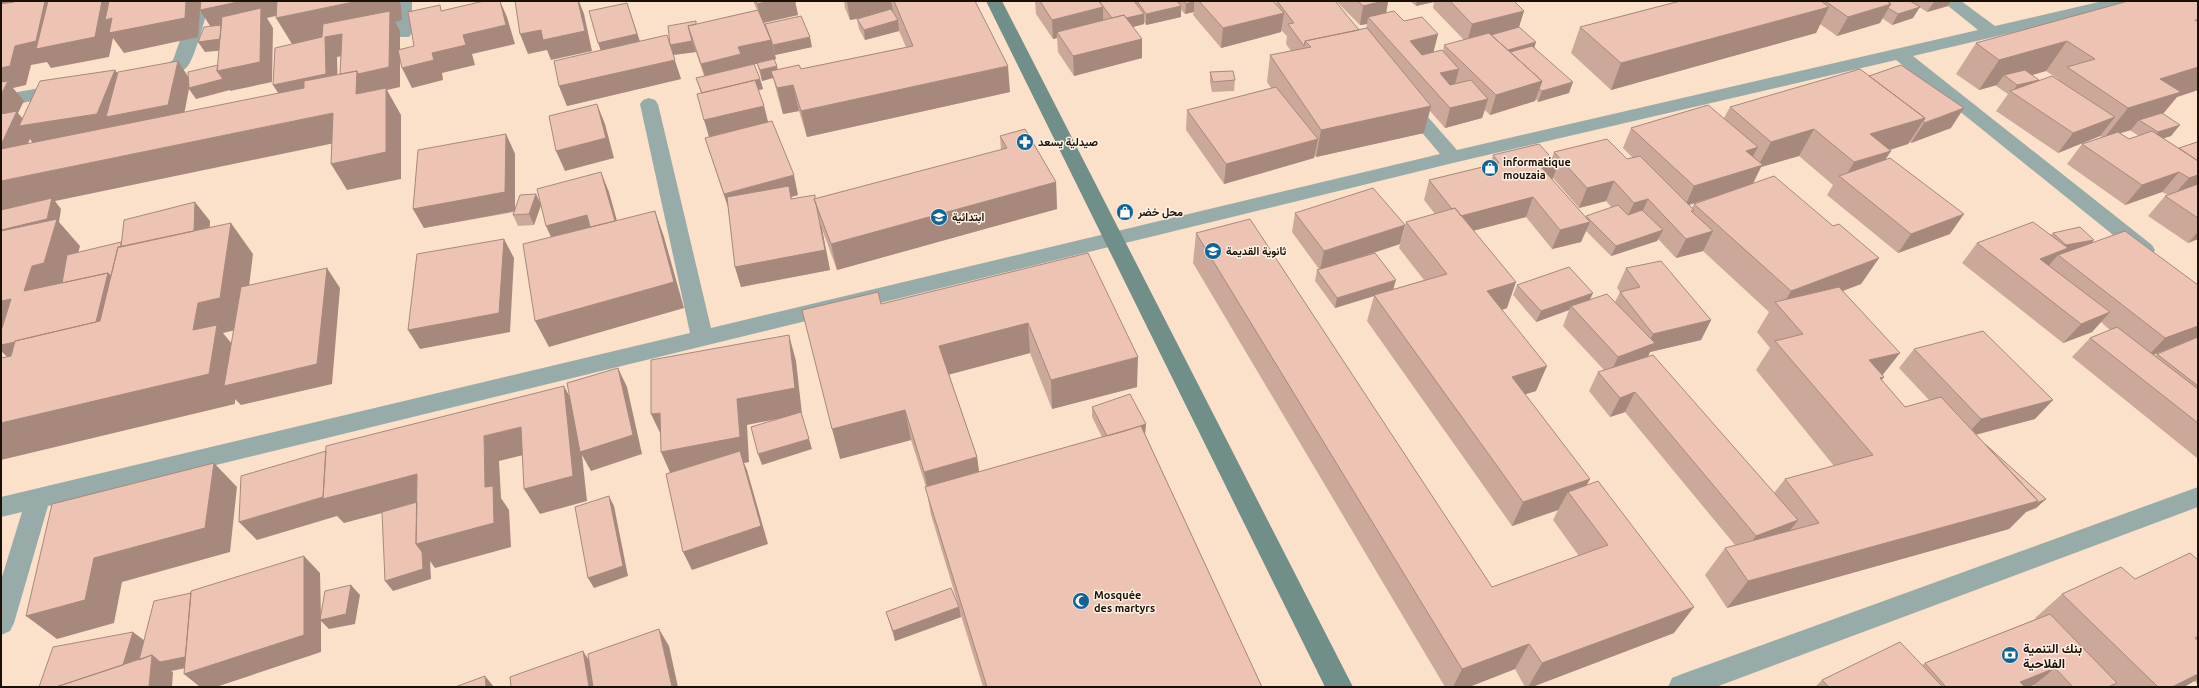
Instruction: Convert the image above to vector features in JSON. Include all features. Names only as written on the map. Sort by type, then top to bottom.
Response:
[{"type":"main road","points":[[994,1],[1339,687]]},
{"type":"street","points":[[138,78],[168,72],[181,63],[202,1]]},
{"type":"street","points":[[403,33],[404,1]]},
{"type":"street","points":[[1950,1],[1992,32]]},
{"type":"street","points":[[1,507],[1453,157],[2125,1]]},
{"type":"street","points":[[1898,53],[2161,262]]},
{"type":"street","points":[[1,101],[77,88]]},
{"type":"street","points":[[1396,91],[1453,157]]},
{"type":"street","points":[[649,104],[702,337]]},
{"type":"street","points":[[1682,687],[2198,497]]},
{"type":"street","points":[[1,624],[38,499]]},
{"type":"building","points":[[18,1],[45,1],[36,41],[15,46],[10,66],[1,68],[1,4]]},
{"type":"building","points":[[48,1],[102,1],[95,37],[36,49]]},
{"type":"building","points":[[109,1],[186,1],[185,18],[109,33],[112,18],[105,20]]},
{"type":"building","points":[[201,1],[242,1],[200,10]]},
{"type":"building","points":[[277,1],[358,1],[276,18]]},
{"type":"building","points":[[484,1],[500,1],[506,25],[463,35],[466,45],[432,53],[434,60],[402,68],[398,50],[414,46],[408,12],[440,5],[441,11]]},
{"type":"building","points":[[515,1],[578,1],[585,31],[543,40],[541,30],[520,34]]},
{"type":"building","points":[[756,1],[769,1],[757,4]]},
{"type":"building","points":[[894,1],[975,1],[1008,66],[801,111],[793,85],[777,88],[771,71],[799,65],[801,69],[913,46]]},
{"type":"building","points":[[1040,1],[1099,1],[1103,7],[1052,20]]},
{"type":"building","points":[[1099,1],[1134,1],[1144,14],[1126,18],[1124,15],[1112,18]]},
{"type":"building","points":[[1137,1],[1177,1],[1181,6],[1146,14]]},
{"type":"building","points":[[1184,1],[1194,1],[1186,4]]},
{"type":"building","points":[[1199,1],[1273,1],[1284,13],[1223,28]]},
{"type":"building","points":[[1277,1],[1335,1],[1359,30],[1305,41],[1304,46],[1288,24],[1294,23]]},
{"type":"building","points":[[1358,1],[1383,1],[1363,6]]},
{"type":"building","points":[[1450,1],[1514,1],[1524,11],[1472,24]]},
{"type":"building","points":[[1680,1],[1821,1],[1829,7],[1621,63],[1580,27]]},
{"type":"building","points":[[1825,1],[1887,1],[1891,4],[1848,17]]},
{"type":"building","points":[[1887,1],[1910,1],[1920,7],[1898,14],[1888,8],[1891,4]]},
{"type":"building","points":[[2128,1],[2198,1],[2198,20],[2195,20],[2198,22],[2198,67],[2160,79],[2181,92],[2128,108],[2067,67],[2095,59],[2067,41],[1999,60],[1976,43]]},
{"type":"building","points":[[627,3],[637,34],[598,43],[589,11]]},
{"type":"building","points":[[261,8],[260,62],[217,71],[222,17]]},
{"type":"building","points":[[891,9],[898,20],[864,30],[857,19]]},
{"type":"building","points":[[758,10],[771,40],[738,47],[741,54],[701,64],[688,26]]},
{"type":"building","points":[[390,11],[389,67],[358,74],[357,71],[340,74],[342,34],[325,37],[326,74],[273,85],[275,48],[322,37],[323,24]]},
{"type":"building","points":[[1394,11],[1404,21],[1422,17],[1438,34],[1410,41],[1422,55],[1442,50],[1459,69],[1440,73],[1450,85],[1471,80],[1488,99],[1450,108],[1368,17]]},
{"type":"building","points":[[1124,15],[1142,39],[1073,56],[1057,32]]},
{"type":"building","points":[[801,16],[810,37],[773,45],[765,24]]},
{"type":"building","points":[[696,21],[696,24],[688,26],[692,41],[670,45],[668,26]]},
{"type":"building","points":[[221,25],[220,39],[198,42],[204,27]]},
{"type":"building","points":[[1519,27],[1536,42],[1508,50],[1491,35]]},
{"type":"building","points":[[1367,28],[1431,106],[1321,130],[1270,55],[1311,47],[1305,41]]},
{"type":"building","points":[[1489,33],[1542,81],[1496,95],[1444,45]]},
{"type":"building","points":[[667,35],[675,60],[559,86],[554,61]]},
{"type":"building","points":[[1532,46],[1573,82],[1542,91],[1539,89],[1542,81],[1510,52]]},
{"type":"building","points":[[774,59],[777,66],[760,70],[757,63]]},
{"type":"building","points":[[178,61],[168,105],[106,117],[118,72]]},
{"type":"building","points":[[754,64],[760,79],[702,93],[696,78]]},
{"type":"building","points":[[218,65],[217,71],[223,79],[189,88],[188,72]]},
{"type":"building","points":[[1901,65],[1964,108],[1924,123],[1925,118],[1869,76]]},
{"type":"building","points":[[1860,69],[1925,118],[1870,134],[1891,151],[1854,162],[1814,129],[1771,142],[1730,107]]},
{"type":"building","points":[[115,70],[97,114],[19,126],[40,81]]},
{"type":"building","points":[[2025,70],[2039,80],[2017,85],[2004,75]]},
{"type":"building","points":[[357,71],[356,94],[386,88],[386,152],[331,164],[333,113],[1,181],[1,149],[304,88],[304,81]]},
{"type":"building","points":[[1233,71],[1235,80],[1213,82],[1210,72]]},
{"type":"building","points":[[2052,76],[2115,117],[2073,133],[2010,91]]},
{"type":"building","points":[[755,80],[764,106],[704,120],[697,94]]},
{"type":"building","points":[[8,81],[1,95],[1,82]]},
{"type":"building","points":[[1276,87],[1318,139],[1226,164],[1187,110]]},
{"type":"building","points":[[597,104],[606,138],[556,151],[549,116]]},
{"type":"building","points":[[1708,105],[1758,147],[1746,151],[1763,165],[1694,186],[1631,128]]},
{"type":"building","points":[[17,111],[1,145],[1,114]]},
{"type":"building","points":[[2162,113],[2180,125],[2158,132],[2139,120]]},
{"type":"building","points":[[772,121],[794,175],[724,194],[705,138]]},
{"type":"building","points":[[1025,129],[1056,182],[831,244],[814,199],[1007,148],[1000,136]]},
{"type":"building","points":[[2152,131],[2198,161],[2198,175],[2189,178],[2179,172],[2142,185],[2082,144],[2118,132],[2129,139]]},
{"type":"building","points":[[506,134],[505,192],[413,209],[418,150]]},
{"type":"building","points":[[1607,139],[1627,159],[1640,156],[1694,210],[1691,211],[1713,231],[1686,239],[1648,199],[1634,203],[1614,181],[1587,188],[1554,152]]},
{"type":"building","points":[[2198,142],[2198,161],[2179,148]]},
{"type":"building","points":[[1539,144],[1558,165],[1542,168],[1590,222],[1560,230],[1533,197],[1461,216],[1455,208],[1452,209],[1429,180],[1499,163],[1493,155]]},
{"type":"building","points":[[1890,158],[1964,214],[1911,234],[1839,176]]},
{"type":"building","points":[[601,172],[615,221],[590,227],[587,215],[546,226],[537,189]]},
{"type":"building","points":[[1774,176],[1833,226],[1839,224],[1879,258],[1791,291],[1694,204]]},
{"type":"building","points":[[2198,184],[2198,218],[2165,196]]},
{"type":"building","points":[[789,186],[791,199],[815,195],[814,199],[825,250],[735,267],[727,197]]},
{"type":"building","points":[[1373,188],[1405,225],[1324,251],[1295,213]]},
{"type":"building","points":[[536,194],[529,214],[513,215],[520,195]]},
{"type":"building","points":[[52,198],[47,219],[1,230],[1,210]]},
{"type":"building","points":[[195,202],[194,231],[121,247],[124,220]]},
{"type":"building","points":[[1618,205],[1628,215],[1642,210],[1663,230],[1616,246],[1586,216]]},
{"type":"building","points":[[1455,208],[1516,282],[1487,291],[1547,366],[1512,377],[1590,479],[1523,502],[1374,295],[1447,274],[1406,222]]},
{"type":"building","points":[[655,211],[674,282],[535,321],[523,244]]},
{"type":"building","points":[[57,219],[44,263],[32,266],[24,291],[108,273],[96,322],[1,345],[1,331],[11,299],[1,301],[1,231]]},
{"type":"building","points":[[1250,219],[1492,587],[1608,545],[1568,492],[1598,481],[1694,607],[1542,663],[1529,644],[1462,669],[1196,233]]},
{"type":"building","points":[[2033,222],[2068,248],[2040,259],[2110,312],[2081,324],[1977,243]]},
{"type":"building","points":[[231,223],[220,298],[198,303],[193,330],[217,325],[209,374],[1,423],[1,358],[11,356],[15,341],[100,321],[118,247]]},
{"type":"building","points":[[2080,227],[2094,240],[2066,245],[2053,233]]},
{"type":"building","points":[[2125,231],[2198,285],[2198,326],[2165,338],[2058,255]]},
{"type":"building","points":[[504,239],[499,313],[408,330],[417,254]]},
{"type":"building","points":[[121,242],[121,247],[118,247],[111,276],[108,273],[62,283],[67,255]]},
{"type":"building","points":[[1088,253],[1138,357],[1051,380],[1028,323],[939,346],[977,457],[924,472],[905,410],[832,429],[802,310],[878,292],[881,304]]},
{"type":"building","points":[[1375,253],[1396,280],[1337,298],[1317,270]]},
{"type":"building","points":[[1661,261],[1711,320],[1653,334],[1620,292],[1640,287],[1626,268]]},
{"type":"building","points":[[1569,267],[1593,293],[1541,311],[1517,285]]},
{"type":"building","points":[[327,268],[317,364],[224,386],[241,287]]},
{"type":"building","points":[[1839,287],[1900,353],[1869,360],[1884,377],[1880,378],[1905,407],[1941,397],[2038,501],[1748,581],[1725,548],[1819,523],[1785,479],[1873,455],[1775,341],[1803,334],[1775,302]]},
{"type":"building","points":[[1607,294],[1655,343],[1618,357],[1571,306]]},
{"type":"building","points":[[2117,327],[2198,389],[2198,423],[2090,338]]},
{"type":"building","points":[[1983,331],[2053,400],[1981,419],[1914,349]]},
{"type":"building","points":[[789,335],[795,388],[737,399],[740,437],[661,452],[660,413],[651,414],[651,360]]},
{"type":"building","points":[[2198,337],[2198,386],[2157,354]]},
{"type":"building","points":[[1653,355],[1798,520],[1756,536],[1635,392],[1620,398],[1598,372]]},
{"type":"building","points":[[618,368],[633,435],[580,452],[567,383]]},
{"type":"building","points":[[564,386],[573,476],[524,489],[521,427],[484,436],[485,487],[493,486],[494,523],[416,544],[417,474],[323,499],[326,446]]},
{"type":"building","points":[[1130,394],[1146,424],[1107,436],[1092,407]]},
{"type":"building","points":[[801,412],[809,439],[758,454],[751,427]]},
{"type":"building","name":"Mosquée des martyrs","points":[[1141,426],[1262,687],[987,687],[925,487]]},
{"type":"building","points":[[1985,444],[2046,499],[2037,503],[2038,501]]},
{"type":"building","points":[[326,451],[323,497],[239,522],[241,476]]},
{"type":"building","points":[[740,451],[761,526],[683,552],[666,474]]},
{"type":"building","points":[[214,463],[205,528],[94,558],[85,600],[26,616],[52,504]]},
{"type":"building","points":[[609,496],[623,566],[588,578],[575,507]]},
{"type":"building","points":[[417,502],[416,544],[422,552],[423,569],[385,581],[382,512]]},
{"type":"building","points":[[2190,553],[2198,560],[2198,636],[2195,638],[2198,641],[2198,674],[2172,687],[2158,687],[2062,594],[2121,567],[2135,579]]},
{"type":"building","points":[[304,556],[304,635],[184,674],[191,591]]},
{"type":"building","points":[[351,585],[346,614],[320,620],[325,591]]},
{"type":"building","points":[[951,588],[959,607],[893,631],[886,612]]},
{"type":"building","points":[[191,593],[185,657],[160,662],[152,655],[139,660],[154,601]]},
{"type":"building","points":[[2050,614],[2117,683],[2108,687],[2073,687],[2055,668],[2020,682],[2025,687],[1946,687],[1925,663]]},
{"type":"building","points":[[659,629],[672,687],[593,687],[588,654]]},
{"type":"building","points":[[133,632],[123,665],[56,687],[39,687],[53,647]]},
{"type":"building","points":[[1900,642],[1943,687],[1829,687],[1822,680]]},
{"type":"building","points":[[583,651],[589,687],[511,687],[510,677]]},
{"type":"building","points":[[152,655],[149,687],[56,687]]},
{"type":"building","points":[[485,676],[486,687],[455,687]]},
{"type":"place","name":"صيدلية يسعد","points":[[1025,142]]},
{"type":"place","name":"informatique mouzaia","points":[[1490,168]]},
{"type":"place","name":"محل خضر","points":[[1125,212]]},
{"type":"place","name":"ابتدائية","points":[[939,217]]},
{"type":"place","name":"ثانوية القديمة","points":[[1213,251]]},
{"type":"place","name":"Mosquée des martyrs","points":[[1081,601]]},
{"type":"place","name":"بنك التنمية الفلاحية","points":[[2010,655]]}]
